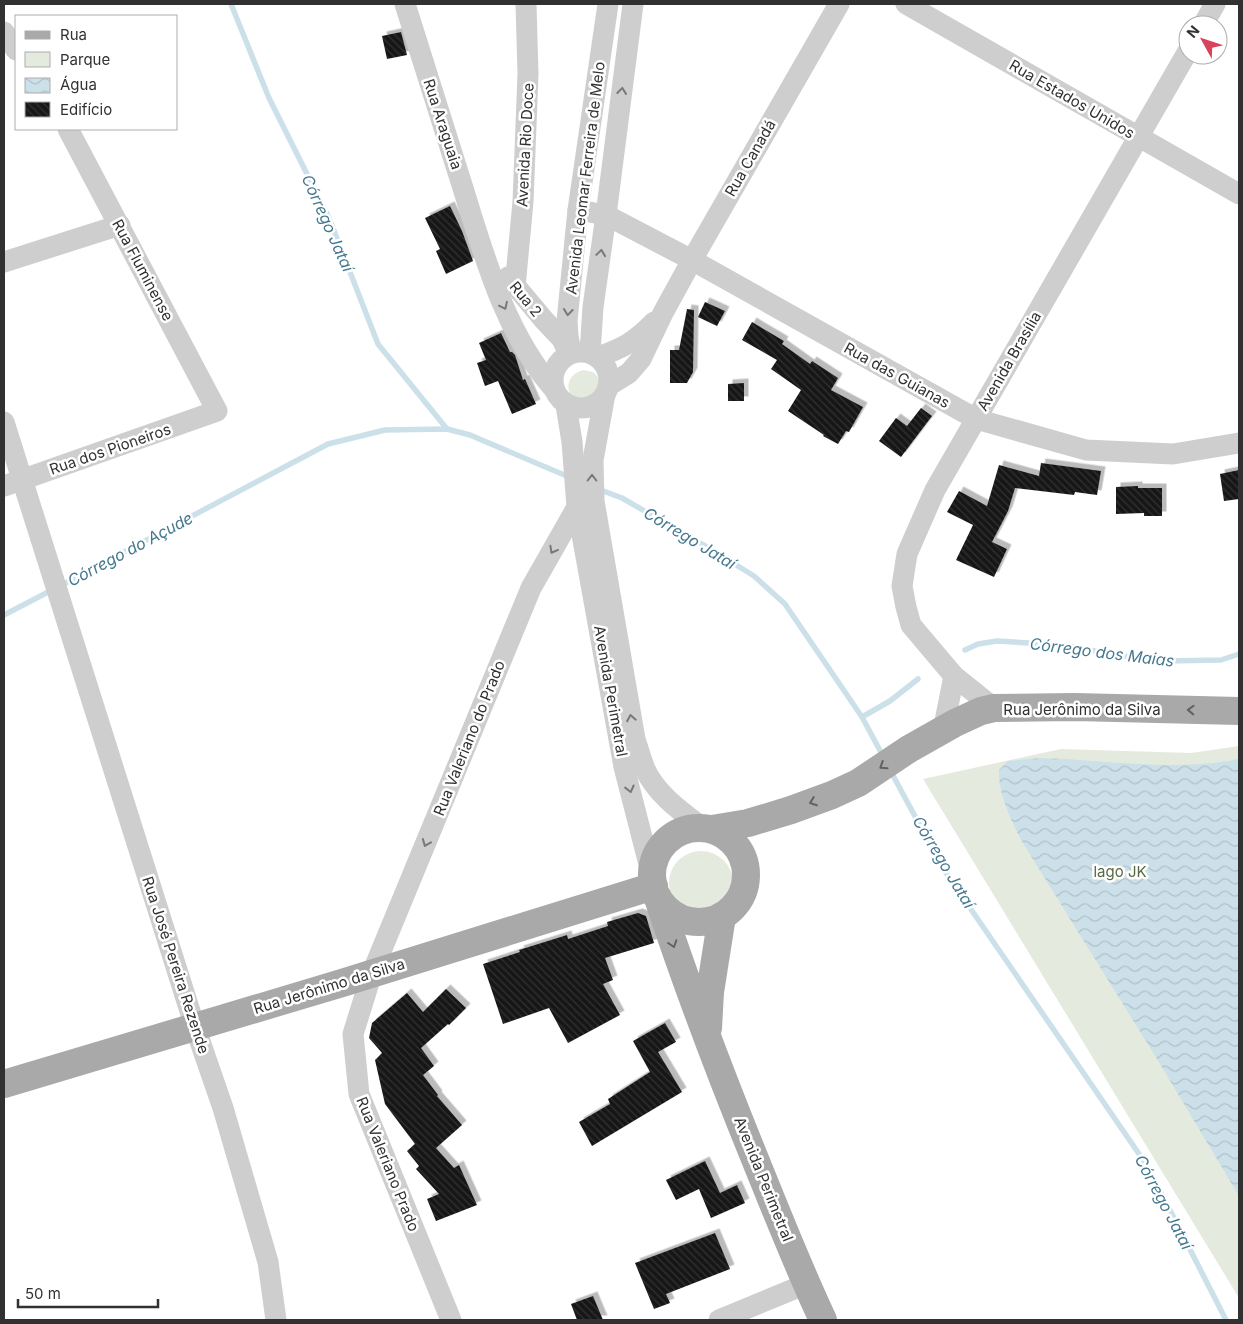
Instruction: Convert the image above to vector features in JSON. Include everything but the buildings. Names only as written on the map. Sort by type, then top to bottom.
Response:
[{"type":"main road","name":"Rua Jerônimo da Silva","points":[[708,829],[748,823],[791,810],[858,783],[909,750],[956,723],[994,708],[1075,707],[1239,711]]},
{"type":"main road","points":[[694,828],[708,829],[725,835],[735,844],[742,856],[746,869],[746,883],[741,896],[733,907],[722,916],[708,921],[694,922],[680,918],[667,909],[655,888],[653,866],[667,840],[680,832],[694,828]]},
{"type":"main road","name":"Rua Jerônimo da Silva","points":[[4,1084],[655,888]]},
{"type":"main road","name":"Avenida Perimetral","points":[[655,888],[677,957],[707,1037],[806,1284],[823,1320]]},
{"type":"main road","name":"Avenida Perimetral","points":[[707,1037],[710,992],[722,916]]},
{"type":"street","name":"Rua Araguaia","points":[[405,4],[495,287],[526,351],[538,370],[553,388]]},
{"type":"street","name":"Avenida Rio Doce","points":[[516,287],[523,202],[528,74],[526,4]]},
{"type":"street","name":"Avenida Leomar Ferreira de Melo","points":[[582,354],[568,336],[567,321],[578,210],[608,4]]},
{"type":"street","name":"Avenida Leomar Ferreira de Melo","points":[[582,354],[593,307],[633,4]]},
{"type":"street","name":"Rua Canadá","points":[[607,390],[628,373],[641,359],[663,313],[692,260],[839,4]]},
{"type":"street","name":"Rua Estados Unidos","points":[[906,4],[1239,194]]},
{"type":"street","points":[[1209,15],[1215,4]]},
{"type":"street","points":[[4,32],[15,48]]},
{"type":"street","name":"Avenida Brasília","points":[[994,708],[954,676],[911,625],[902,586],[908,554],[935,490],[1180,65]]},
{"type":"street","name":"Rua Fluminense","points":[[69,130],[216,411]]},
{"type":"street","name":"Rua das Guianas","points":[[578,210],[606,215],[692,260],[976,419],[1086,450],[1173,454],[1239,443]]},
{"type":"street","points":[[4,262],[120,225]]},
{"type":"street","name":"Rua 2","points":[[481,244],[562,339],[582,354]]},
{"type":"street","name":"Rua Canadá","points":[[582,354],[617,351],[642,335],[663,313]]},
{"type":"street","points":[[582,354],[603,362],[607,370],[607,390],[600,401],[592,406],[575,408],[566,405],[556,394],[552,379],[558,364],[582,354]]},
{"type":"street","name":"Avenida Perimetral","points":[[607,390],[596,438],[592,483],[624,767],[655,888]]},
{"type":"street","name":"Avenida Perimetral","points":[[566,405],[572,442],[577,504],[635,738],[646,770],[658,790],[683,813],[708,829]]},
{"type":"street","name":"Rua dos Pioneiros","points":[[13,482],[216,411]]},
{"type":"street","points":[[4,422],[13,482]]},
{"type":"street","name":"Rua José Pereira Rezende","points":[[13,482],[53,574],[195,1027],[223,1108],[268,1262],[276,1320]]},
{"type":"street","name":"Rua Valeriano do Prado","points":[[372,974],[531,588],[577,504]]},
{"type":"street","points":[[943,731],[954,676]]},
{"type":"street","name":"Rua Valeriano Prado","points":[[372,974],[353,1034],[359,1094],[450,1320]]},
{"type":"street","points":[[720,1320],[806,1284]]},
{"type":"green space","points":[[583,370],[593,372],[601,380],[595,400],[586,403],[579,402],[573,398],[568,386],[575,374]]},
{"type":"green space","name":"lago JK","points":[[1239,746],[1239,1298],[923,779],[1061,749],[1191,753]]},
{"type":"green space","points":[[701,851],[719,857],[727,865],[733,883],[727,901],[719,909],[701,915],[683,909],[675,901],[669,883],[675,865],[683,857]]},
{"type":"water","name":"lago JK","points":[[1041,758],[1166,765],[1215,763],[1239,759],[1239,1196],[1013,824],[1003,797],[999,770],[1008,761]]},
{"type":"waterway","name":"Córrego Jataí","points":[[231,4],[269,98],[329,218],[378,344],[447,429]]},
{"type":"waterway","points":[[60,586],[328,444],[385,430],[447,429],[470,435],[569,477]]},
{"type":"waterway","name":"Córrego Jataí","points":[[598,489],[622,498],[712,550],[754,576],[785,604],[862,717],[884,758]]},
{"type":"waterway","name":"Córrego do Açude","points":[[4,615],[52,590]]},
{"type":"waterway","name":"Córrego dos Maias","points":[[965,650],[978,644],[997,641],[1064,645],[1115,655],[1165,661],[1221,660],[1239,654]]},
{"type":"waterway","name":"Córrego dos Maias","points":[[862,717],[890,701],[918,679]]},
{"type":"waterway","name":"Córrego Jataí","points":[[890,770],[944,870],[1148,1167],[1226,1320]]}]
